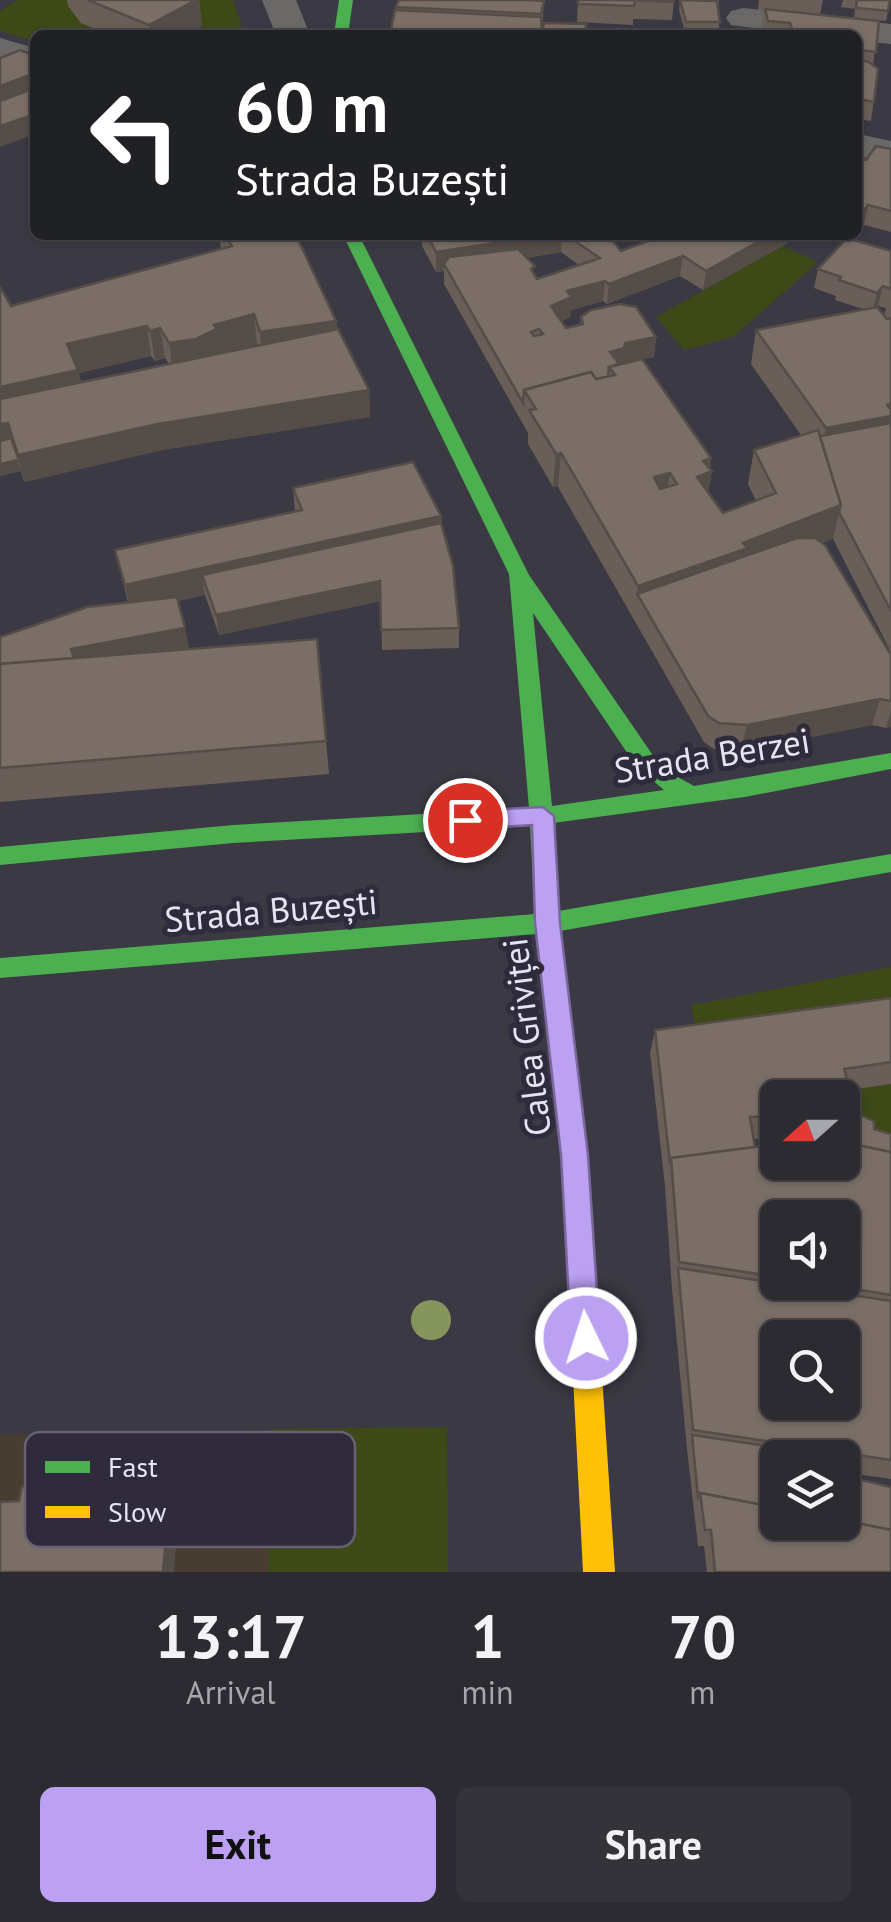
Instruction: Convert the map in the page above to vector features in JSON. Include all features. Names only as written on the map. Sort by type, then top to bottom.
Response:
[{"type":"main road","points":[[342,30],[346,0]]},
{"type":"main road","name":"Calea Griviței","points":[[352,240],[519,574],[543,816],[548,923],[574,1155],[599,1572]]},
{"type":"main road","points":[[519,574],[644,760],[666,781],[691,795]]},
{"type":"main road","name":"Strada Berzei","points":[[543,816],[891,761]]},
{"type":"main road","points":[[0,856],[233,834],[543,816]]},
{"type":"main road","points":[[548,923],[891,863]]},
{"type":"main road","name":"Strada Buzești","points":[[0,968],[548,923]]},
{"type":"street","points":[[279,0],[291,30]]},
{"type":"street","points":[[743,18],[854,30]]},
{"type":"street","points":[[862,31],[891,34]]},
{"type":"street","points":[[0,48],[30,57]]},
{"type":"street","points":[[862,146],[891,152]]},
{"type":"shaded area","points":[[447,1427],[448,1572],[0,1572],[0,1435],[25,1435],[25,1547],[355,1547],[355,1432],[168,1432]]},
{"type":"green space","points":[[17,0],[79,0],[105,30],[30,30],[30,40],[0,31],[0,11]]},
{"type":"green space","points":[[130,0],[233,0],[243,30],[204,30],[202,26]]},
{"type":"green space","points":[[782,246],[818,262],[733,337],[684,350],[656,317]]},
{"type":"green space","points":[[891,967],[891,1021],[700,1047],[691,1005]]},
{"type":"green space","points":[[891,1084],[891,1158],[860,1121],[860,1088]]},
{"type":"green space","points":[[447,1427],[448,1572],[268,1572],[269,1547],[355,1547],[355,1432],[274,1432]]},
{"type":"building","points":[[88,0],[196,0],[149,25]]},
{"type":"building","points":[[399,0],[544,1],[541,14],[396,7]]},
{"type":"building","points":[[578,0],[635,0],[634,6],[578,4]]},
{"type":"building","points":[[680,0],[717,1],[720,22],[686,22]]},
{"type":"building","points":[[857,0],[890,0],[888,11],[856,8]]},
{"type":"building","points":[[765,9],[879,21],[876,52],[862,50],[862,30],[792,30],[790,23],[768,21]]},
{"type":"building","points":[[395,10],[541,17],[542,30],[391,30]]},
{"type":"building","points":[[544,23],[586,24],[586,30],[542,30]]},
{"type":"building","points":[[20,50],[30,54],[30,75],[0,86],[0,58]]},
{"type":"building","points":[[862,61],[878,69],[874,102],[862,100]]},
{"type":"building","points":[[30,90],[30,116],[0,126],[0,101]]},
{"type":"building","points":[[876,146],[891,149],[891,211],[868,205],[862,213],[862,159],[866,160]]},
{"type":"building","points":[[228,240],[298,240],[336,321],[260,332],[254,314],[214,325],[217,329],[196,339],[169,343],[160,328],[150,331],[147,326],[67,344],[78,370],[0,387],[0,287],[11,306],[232,246]]},
{"type":"building","points":[[430,240],[514,240],[436,252]]},
{"type":"building","points":[[573,240],[612,240],[621,251],[651,240],[761,240],[706,271],[683,256],[609,284],[605,281],[567,291],[572,297],[551,306],[566,328],[583,324],[581,317],[591,310],[620,304],[636,307],[656,337],[625,343],[624,348],[610,352],[619,364],[609,367],[608,377],[596,379],[591,372],[524,390],[523,403],[444,264],[449,257],[518,249],[535,266],[531,269],[537,279],[600,258]]},
{"type":"building","points":[[845,240],[854,240],[891,251],[891,289],[883,286],[877,293],[818,269]]},
{"type":"building","points":[[877,307],[887,319],[891,318],[891,404],[887,405],[891,416],[826,428],[756,330]]},
{"type":"building","points":[[338,329],[369,390],[158,424],[18,455],[8,423],[0,424],[0,399]]},
{"type":"building","points":[[642,359],[711,458],[703,461],[712,471],[697,477],[723,513],[776,493],[754,450],[818,430],[841,505],[743,543],[748,548],[638,586],[561,453],[556,454],[529,410],[536,409],[524,390],[591,372],[596,379],[615,375],[609,367]],"holes":[[[670,473],[677,484],[660,489],[654,477]]]},
{"type":"building","points":[[891,423],[891,611],[839,512],[841,505],[820,436]]},
{"type":"building","points":[[11,438],[19,460],[0,464],[0,441]]},
{"type":"building","points":[[413,462],[441,516],[125,585],[115,550],[302,510],[293,488]]},
{"type":"building","points":[[441,523],[453,566],[459,628],[381,630],[380,581],[216,615],[202,575]]},
{"type":"building","points":[[797,538],[815,538],[825,545],[891,655],[891,701],[880,699],[747,725],[719,723],[708,716],[637,594]]},
{"type":"building","points":[[177,597],[185,628],[71,649],[74,658],[0,664],[0,637],[87,607]]},
{"type":"building","points":[[317,639],[326,741],[0,768],[0,664]]},
{"type":"building","points":[[891,998],[891,1062],[844,1069],[847,1080],[760,1080],[760,1117],[750,1117],[755,1147],[671,1158],[670,1164],[655,1030]]},
{"type":"building","points":[[860,1115],[874,1121],[874,1129],[891,1134],[891,1152],[860,1146]]},
{"type":"building","points":[[760,1146],[760,1180],[860,1180],[860,1146],[891,1152],[891,1295],[860,1290],[860,1200],[760,1200],[760,1274],[679,1262],[671,1158]]},
{"type":"building","points":[[678,1268],[760,1281],[760,1300],[860,1300],[860,1296],[891,1301],[891,1460],[860,1455],[860,1440],[760,1440],[693,1430]]},
{"type":"building","points":[[692,1435],[760,1445],[760,1505],[700,1493],[698,1497]]},
{"type":"building","points":[[860,1480],[891,1487],[891,1530],[860,1524]]},
{"type":"building","points":[[25,1487],[25,1547],[165,1547],[163,1572],[0,1572],[0,1502],[19,1501]]},
{"type":"building","points":[[700,1493],[760,1505],[760,1540],[860,1540],[860,1524],[891,1530],[891,1572],[715,1572],[711,1530],[705,1530]]},
{"type":"traffic: fast","points":[[342,30],[346,0]]},
{"type":"traffic: fast","points":[[353,240],[519,574],[537,742],[547,923],[574,1155],[583,1299]]},
{"type":"traffic: fast","points":[[522,580],[644,760],[666,781],[691,795]]},
{"type":"traffic: fast","points":[[0,856],[233,834],[543,816],[745,788],[891,761]]},
{"type":"traffic: fast","points":[[0,968],[547,923],[891,863]]},
{"type":"traffic: slow","points":[[583,1299],[599,1572]]},
{"type":"route","points":[[465,820],[543,816],[548,923],[574,1155],[586,1338]]}]
